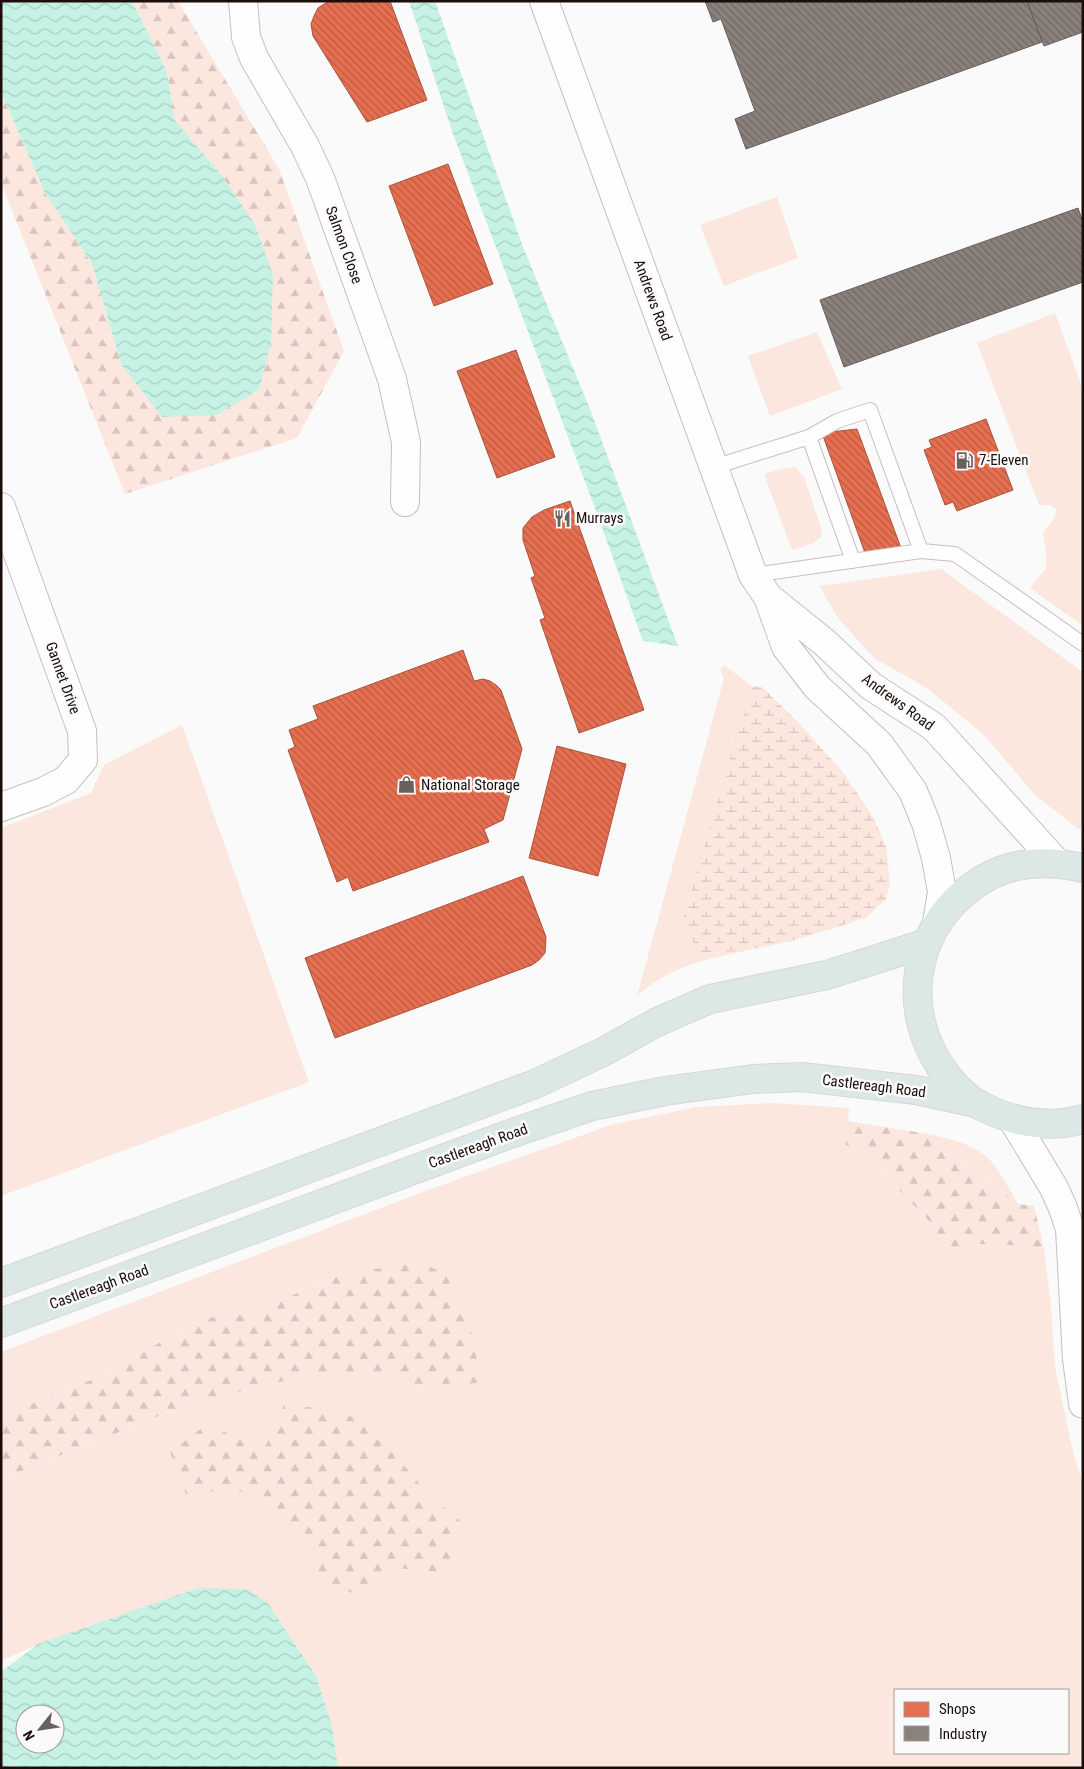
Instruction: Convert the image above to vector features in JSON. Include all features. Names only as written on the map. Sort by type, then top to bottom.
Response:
[{"type":"main road","name":"Salmon Close","points":[[243,1],[246,37],[254,58],[305,146],[320,178],[392,379],[406,442],[405,502]]},
{"type":"main road","name":"Andrews Road","points":[[544,1],[714,467],[786,647],[817,687],[879,744],[913,791],[926,823],[942,892],[932,933]]},
{"type":"main road","name":"Gannet Drive","points":[[1,507],[82,731],[83,760],[66,780],[43,792],[1,807]]},
{"type":"main road","name":"Andrews Road","points":[[761,586],[871,686],[934,727],[1070,865]]},
{"type":"main road","points":[[1070,865],[1029,864],[1001,871],[976,883],[954,901],[932,933],[918,978],[918,1014],[929,1049],[949,1079],[976,1103],[1013,1120],[1041,1125],[1070,1123],[1083,1119]]},
{"type":"main road","points":[[1,1283],[535,1084],[605,1051],[657,1022],[710,999],[827,975],[932,933]]},
{"type":"main road","name":"Castlereagh Road","points":[[1,1323],[507,1135],[592,1106],[665,1091],[753,1079],[802,1077],[916,1090],[976,1103]]},
{"type":"main road","points":[[1013,1120],[1054,1188],[1070,1229],[1077,1359],[1083,1404]]},
{"type":"lane","points":[[714,467],[809,437],[837,421],[870,410],[922,551]]},
{"type":"lane","points":[[809,437],[854,561]]},
{"type":"lane","points":[[761,586],[854,561],[922,551],[955,554],[1083,644]]},
{"type":"green space","points":[[132,1],[178,1],[279,169],[344,351],[297,438],[125,494],[1,183],[1,92],[44,191],[92,264],[121,364],[223,177],[174,119],[167,72]]},
{"type":"green space","points":[[777,197],[798,258],[724,286],[700,225]]},
{"type":"green space","points":[[1055,313],[1083,390],[1083,626],[1030,588],[1046,568],[1043,533],[1053,520],[1057,510],[1051,505],[1039,505],[977,343]]},
{"type":"green space","points":[[817,332],[842,389],[770,416],[748,356]]},
{"type":"green space","points":[[795,467],[804,477],[822,531],[821,537],[812,544],[792,550],[764,474]]},
{"type":"green space","points":[[941,569],[1083,672],[1083,830],[1077,828],[1036,796],[983,734],[927,688],[874,658],[838,618],[819,586]]},
{"type":"green space","points":[[724,665],[752,686],[702,953],[744,951],[700,962],[674,971],[649,986],[637,996],[724,678],[720,670]]},
{"type":"green space","points":[[752,686],[762,687],[799,723],[842,771],[872,815],[886,846],[890,884],[886,899],[866,918],[792,941],[744,951],[702,953],[681,926]]},
{"type":"green space","points":[[182,725],[309,1082],[1,1196],[1,828],[91,793],[104,765]]},
{"type":"green space","points":[[772,1103],[849,1108],[846,1145],[867,1157],[930,1222],[931,1240],[960,1260],[969,1244],[1000,1244],[1044,1249],[1051,1305],[1055,1368],[1074,1456],[1083,1484],[1083,1768],[338,1768],[332,1726],[316,1676],[268,1603],[38,1644],[1,1661],[1,1627],[4,1626],[1,1618],[1,1479],[192,1403],[322,1372],[382,1372],[425,1391],[344,1274],[244,1315],[202,1318],[106,1374],[1,1416],[1,1352],[428,1190],[611,1125],[696,1107]]},
{"type":"green space","points":[[847,1121],[928,1134],[945,1153],[984,1176],[1018,1204],[1034,1206],[1044,1249],[1000,1244],[969,1244],[960,1261],[931,1240],[930,1222],[867,1157],[846,1145]]},
{"type":"green space","points":[[928,1134],[963,1143],[983,1154],[998,1170],[1018,1204],[984,1176],[945,1153]]},
{"type":"green space","points":[[419,1262],[446,1274],[472,1334],[481,1382],[425,1391],[382,1372],[322,1372],[192,1403],[1,1479],[1,1416],[106,1374],[202,1318],[244,1315],[344,1274]]},
{"type":"green space","points":[[285,1402],[367,1420],[430,1497],[463,1523],[446,1573],[396,1568],[367,1599],[322,1581],[308,1542],[281,1513],[236,1489],[186,1494],[170,1452],[207,1424],[264,1450]]},
{"type":"water","points":[[1,1],[132,1],[167,72],[174,119],[223,177],[255,225],[273,275],[271,344],[259,390],[216,415],[162,417],[121,364],[92,264],[44,191],[1,92]]},
{"type":"water","points":[[409,1],[435,1],[523,247],[590,409],[678,646],[643,641],[595,508],[453,134]]},
{"type":"water","points":[[198,1588],[247,1589],[268,1603],[316,1676],[332,1726],[338,1768],[1,1768],[1,1672],[38,1644]]},
{"type":"building: Shops","points":[[329,1],[390,1],[427,100],[367,122],[313,36],[311,24],[314,16],[318,8]]},
{"type":"building: Shops","points":[[448,164],[493,284],[434,306],[389,186]]},
{"type":"building: Shops","points":[[516,350],[555,457],[497,478],[457,371]]},
{"type":"building: Shops","name":"7-Eleven","points":[[986,419],[1013,490],[957,511],[953,502],[945,505],[924,450],[932,447],[929,440]]},
{"type":"building: Shops","points":[[857,429],[901,548],[865,553],[822,433]]},
{"type":"building: Shops","points":[[570,501],[644,710],[579,733],[540,620],[545,618],[531,578],[535,576],[523,540],[523,528],[532,517],[544,510]]},
{"type":"building: Shops","name":"National Storage","points":[[463,650],[474,681],[483,679],[490,681],[501,690],[522,749],[503,820],[484,829],[489,842],[353,891],[348,877],[337,882],[288,750],[295,747],[289,730],[318,719],[313,706]]},
{"type":"building: Shops","points":[[557,746],[626,764],[598,876],[529,858]]},
{"type":"building: Shops","points":[[523,876],[546,937],[545,953],[539,960],[532,965],[335,1038],[305,958]]},
{"type":"building: Industry","points":[[705,1],[1027,1],[1042,42],[746,149],[735,119],[755,111],[721,19],[713,22]]},
{"type":"building: Industry","points":[[1027,1],[1083,1],[1083,32],[1044,46]]},
{"type":"building: Industry","points":[[1078,208],[1083,222],[1083,282],[844,367],[820,300]]},
{"type":"place","name":"7-Eleven","points":[[965,460]]},
{"type":"place","name":"Murrays","points":[[562,518]]},
{"type":"place","name":"National Storage","points":[[407,785]]}]
